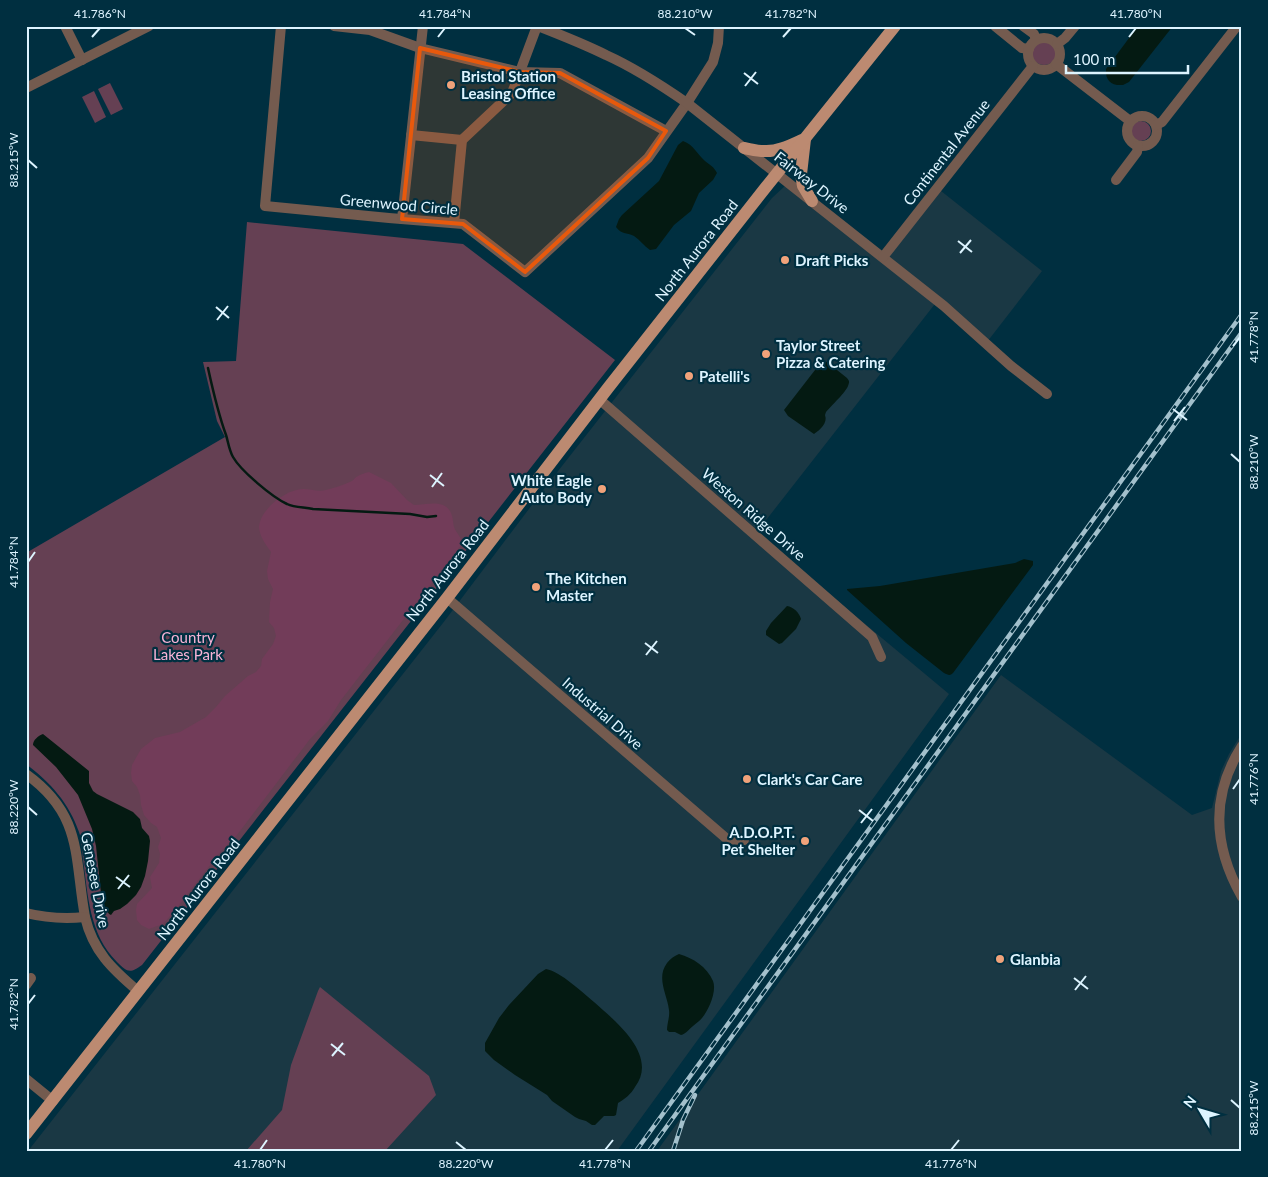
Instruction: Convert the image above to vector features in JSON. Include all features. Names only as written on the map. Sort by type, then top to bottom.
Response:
[{"type":"main road","name":"North Aurora Road","points":[[26,1134],[447,598],[599,398],[895,26]]},
{"type":"main road","points":[[744,148],[771,151],[805,139]]},
{"type":"main road","points":[[805,139],[801,174],[803,186],[812,201]]},
{"type":"street","points":[[65,26],[82,60]]},
{"type":"street","points":[[26,88],[149,26]]},
{"type":"street","name":"Greenwood Circle","points":[[281,26],[265,206],[464,224],[525,272],[648,158],[687,103],[715,56],[719,26]]},
{"type":"street","points":[[334,26],[370,30],[420,48],[520,72],[560,73],[666,131]]},
{"type":"street","points":[[402,219],[423,26]]},
{"type":"street","points":[[454,223],[462,140],[512,93],[538,26]]},
{"type":"street","name":"Fairway Drive","points":[[538,26],[607,55],[659,84],[687,103],[944,306],[1011,366],[1047,394]]},
{"type":"street","points":[[995,26],[1022,48],[1028,49]]},
{"type":"street","points":[[1023,26],[1034,34],[1036,40]]},
{"type":"street","points":[[1057,44],[1066,38],[1075,26]]},
{"type":"street","points":[[1156,125],[1162,122],[1237,26]]},
{"type":"street","points":[[1045,38],[1057,44],[1060,54],[1056,64],[1047,70],[1033,66],[1028,58],[1028,49],[1032,42],[1036,40],[1045,38]]},
{"type":"street","points":[[1056,64],[1130,121]]},
{"type":"street","name":"Continental Avenue","points":[[883,257],[1033,66]]},
{"type":"street","points":[[1149,117],[1156,125],[1157,134],[1152,142],[1147,145],[1138,146],[1127,135],[1126,130],[1130,121],[1134,118],[1149,117]]},
{"type":"street","points":[[411,135],[462,140]]},
{"type":"street","points":[[1116,180],[1137,152],[1138,146]]},
{"type":"street","name":"Weston Ridge Drive","points":[[599,398],[872,637],[881,657]]},
{"type":"street","name":"Industrial Drive","points":[[447,598],[727,839],[744,840]]},
{"type":"street","points":[[1242,746],[1232,762],[1225,781],[1220,801],[1219,824],[1223,855],[1232,879],[1242,897]]},
{"type":"street","name":"Genesee Drive","points":[[26,774],[42,786],[54,799],[64,814],[71,830],[76,848],[85,917],[90,934],[100,953],[113,969],[138,991]]},
{"type":"street","points":[[26,913],[47,918],[85,917]]},
{"type":"street","points":[[26,1079],[53,1101]]},
{"type":"highlighted area","points":[[420,48],[520,72],[560,73],[666,131],[648,158],[525,272],[463,224],[402,219]]},
{"type":"shaded area","points":[[1138,26],[1173,26],[1129,82],[1123,85],[1113,84],[1108,80],[1106,69]]},
{"type":"shaded area","points":[[683,141],[693,147],[717,173],[713,180],[699,193],[691,211],[674,225],[656,249],[650,250],[634,236],[618,230],[616,227],[622,215],[659,181],[678,145]]},
{"type":"shaded area","points":[[786,185],[879,258],[936,187],[1042,271],[987,342],[938,300],[756,533],[949,694],[617,1151],[28,1151],[443,623],[544,489],[772,198]]},
{"type":"shaded area","points":[[822,361],[827,362],[847,378],[849,382],[844,392],[826,412],[823,426],[814,434],[788,416],[784,410]]},
{"type":"shaded area","points":[[369,472],[391,483],[414,505],[438,504],[447,507],[462,544],[341,700],[328,721],[310,739],[237,835],[221,851],[163,924],[149,929],[141,925],[137,920],[136,910],[137,904],[152,888],[150,877],[159,863],[160,854],[158,847],[161,838],[157,827],[144,815],[140,795],[132,781],[132,765],[141,749],[155,738],[180,732],[206,717],[225,696],[248,676],[256,672],[261,666],[262,659],[273,644],[276,636],[274,628],[269,622],[273,589],[268,579],[267,571],[271,552],[262,538],[259,528],[263,514],[275,502],[296,490],[326,490],[346,484],[359,475]]},
{"type":"shaded area","points":[[1024,559],[1033,561],[1033,565],[950,675],[944,673],[906,643],[847,590],[1015,563]]},
{"type":"shaded area","points":[[787,606],[796,610],[801,619],[796,629],[779,644],[766,635],[766,631]]},
{"type":"shaded area","points":[[1001,675],[1192,815],[1212,808],[1221,771],[1242,733],[1242,1151],[657,1151]]},
{"type":"shaded area","points":[[43,734],[89,771],[89,783],[93,791],[133,812],[140,819],[142,828],[149,836],[148,861],[141,887],[127,904],[114,911],[111,915],[102,903],[96,846],[92,829],[78,795],[56,767],[33,745],[36,738]]},
{"type":"shaded area","points":[[679,954],[703,967],[714,985],[712,1000],[705,1015],[686,1033],[681,1035],[667,1030],[669,1010],[662,980],[662,974],[667,963]]},
{"type":"shaded area","points":[[546,969],[565,978],[623,1029],[638,1051],[642,1063],[641,1075],[635,1087],[628,1096],[618,1103],[616,1115],[604,1116],[595,1125],[575,1117],[552,1101],[547,1095],[494,1060],[485,1051],[485,1043],[499,1018],[538,974]]},
{"type":"green space","points":[[1044,41],[1053,44],[1056,53],[1053,62],[1044,65],[1035,62],[1032,53],[1035,44]]},
{"type":"green space","points":[[110,83],[123,109],[111,115],[98,89]]},
{"type":"green space","points":[[94,91],[106,117],[95,123],[82,97]]},
{"type":"green space","points":[[1141,121],[1148,124],[1151,131],[1148,138],[1141,141],[1134,138],[1131,131],[1134,124]]},
{"type":"green space","name":"Country Lakes Park","points":[[247,222],[463,244],[615,360],[142,965],[129,971],[120,965],[108,951],[95,927],[91,914],[81,838],[75,821],[58,794],[26,764],[26,553],[225,437],[217,421],[203,362],[236,361]]},
{"type":"green space","points":[[320,987],[429,1076],[436,1095],[385,1151],[246,1151],[282,1110],[291,1065]]},
{"type":"waterway","points":[[208,368],[218,410],[233,457],[265,490],[281,501],[293,506],[313,509],[410,514],[427,517],[436,516]]},
{"type":"railway","points":[[636,1151],[1242,314]]},
{"type":"railway","points":[[649,1151],[1242,332]]},
{"type":"railway","points":[[673,1151],[683,1120],[695,1095]]},
{"type":"place","name":"Bristol Station Leasing Office","points":[[451,85]]},
{"type":"place","name":"Draft Picks","points":[[785,260]]},
{"type":"place","name":"Taylor Street Pizza & Catering","points":[[766,354]]},
{"type":"place","name":"Patelli's","points":[[689,376]]},
{"type":"place","name":"White Eagle Auto Body","points":[[602,489]]},
{"type":"place","name":"The Kitchen Master","points":[[536,587]]},
{"type":"place","name":"Clark's Car Care","points":[[747,779]]},
{"type":"place","name":"A.D.O.P.T. Pet Shelter","points":[[805,841]]},
{"type":"place","name":"Glanbia","points":[[1000,959]]}]
